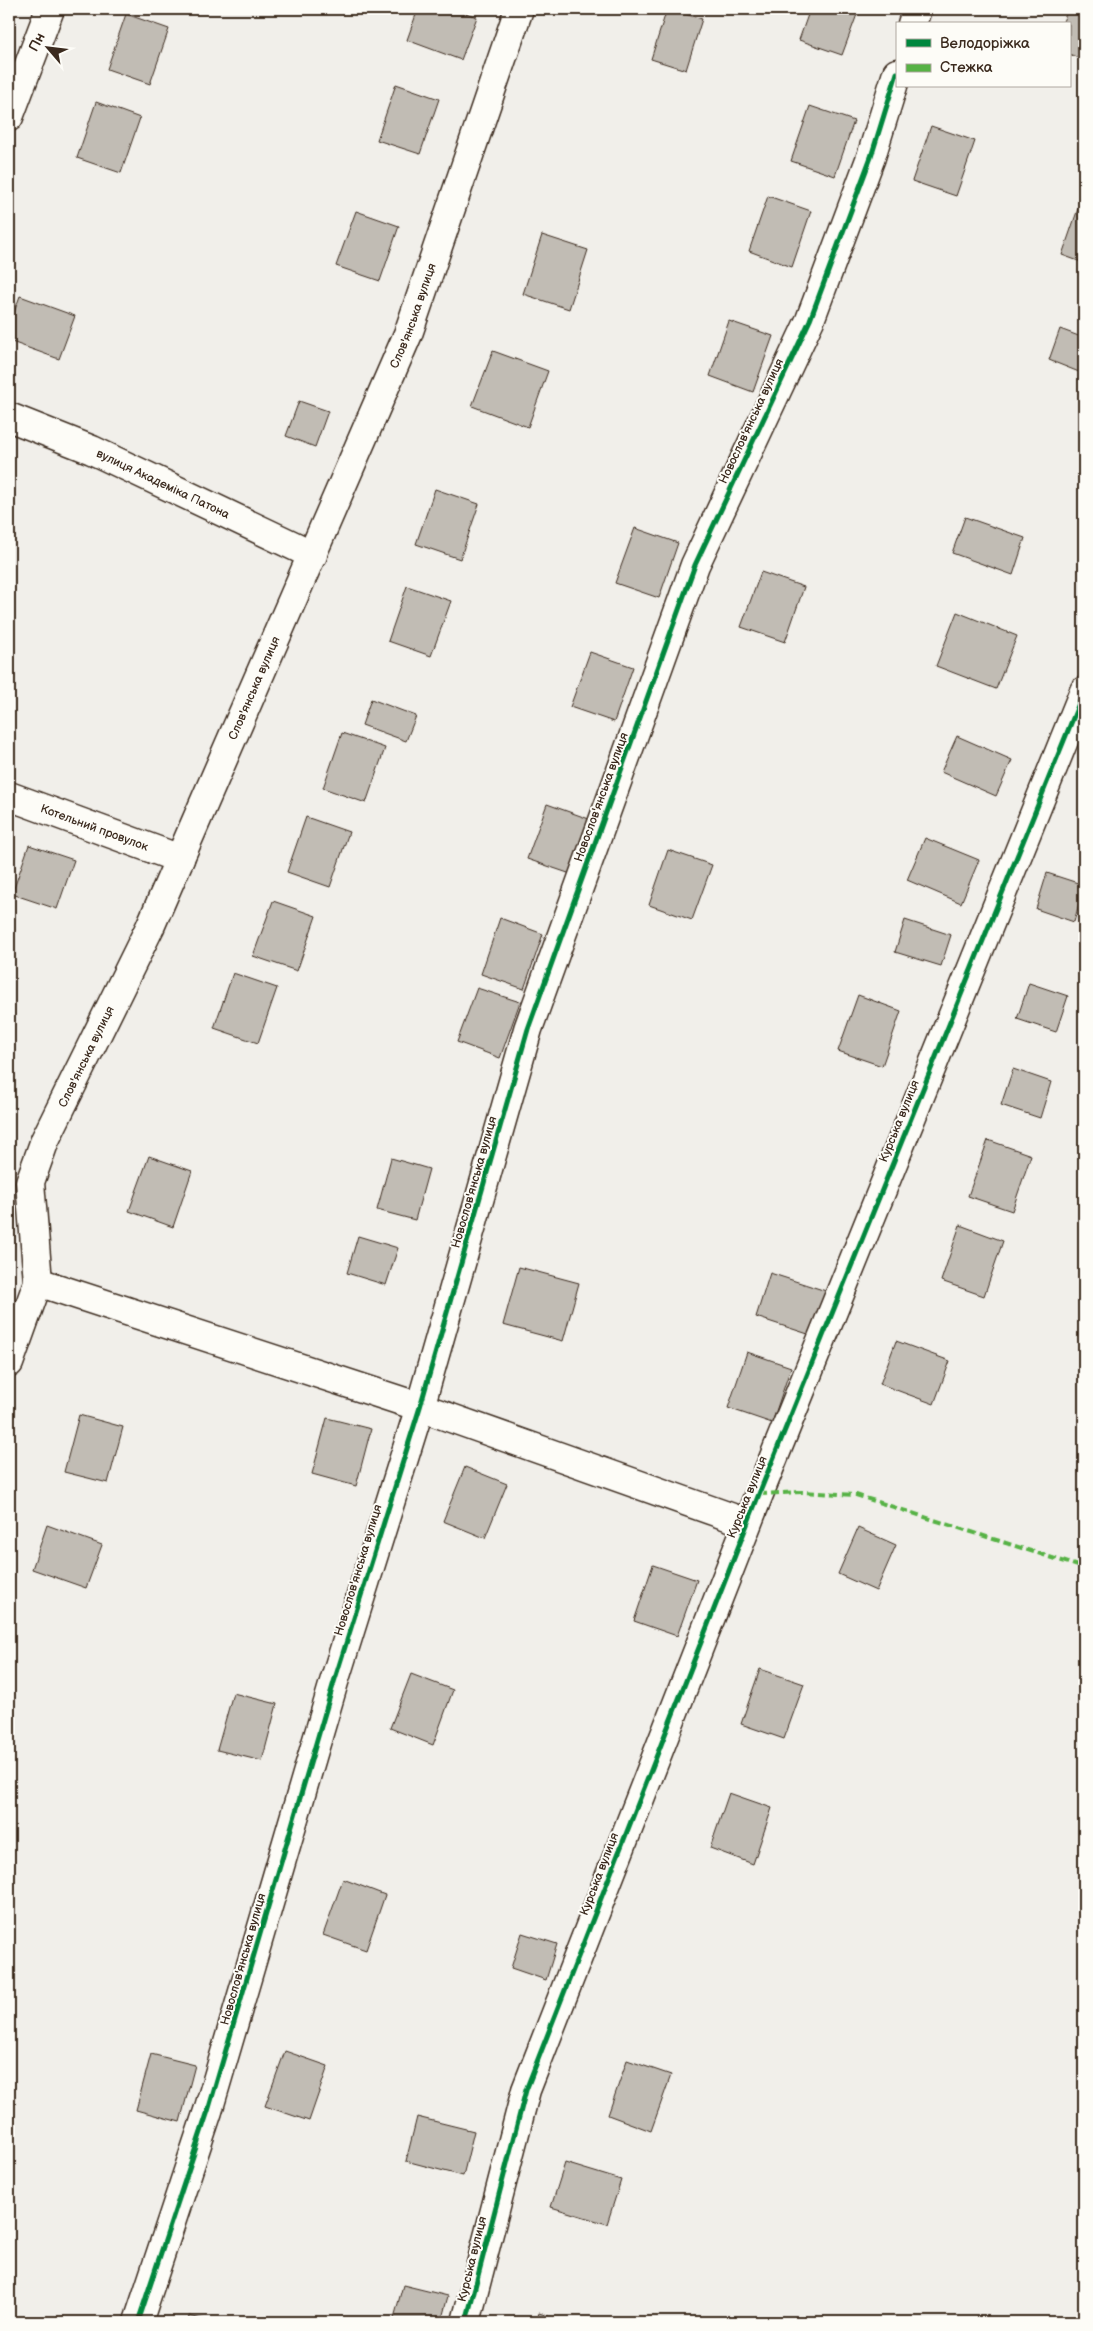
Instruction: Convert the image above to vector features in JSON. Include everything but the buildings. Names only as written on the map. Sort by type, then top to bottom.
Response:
[{"type":"street","points":[[9,117],[50,9]]},
{"type":"street","name":"Слов'янська вулиця","points":[[9,1363],[38,1282],[19,1178],[45,1140],[123,984],[180,859],[408,334],[519,9]]},
{"type":"street","points":[[913,22],[916,9]]},
{"type":"street","name":"Новослов'янська вулиця","points":[[138,2322],[208,2111],[331,1692],[420,1407],[528,1029],[695,565],[810,320],[871,157],[896,76]]},
{"type":"street","name":"вулиця Академіка Патона","points":[[9,417],[92,450],[313,555]]},
{"type":"street","name":"Курська вулиця","points":[[466,2322],[526,2090],[747,1523],[1084,691]]},
{"type":"street","name":"Котельний провулок","points":[[9,796],[180,859]]},
{"type":"street","points":[[38,1282],[420,1407],[747,1523]]},
{"type":"marked path","points":[[759,1494],[802,1492],[856,1495],[1084,1568]]},
{"type":"cycle path","points":[[138,2322],[208,2111],[334,1682],[420,1407],[528,1029],[695,565],[810,320],[871,157],[896,76]]},
{"type":"cycle path","points":[[466,2322],[526,2090],[759,1494],[1084,691]]}]
